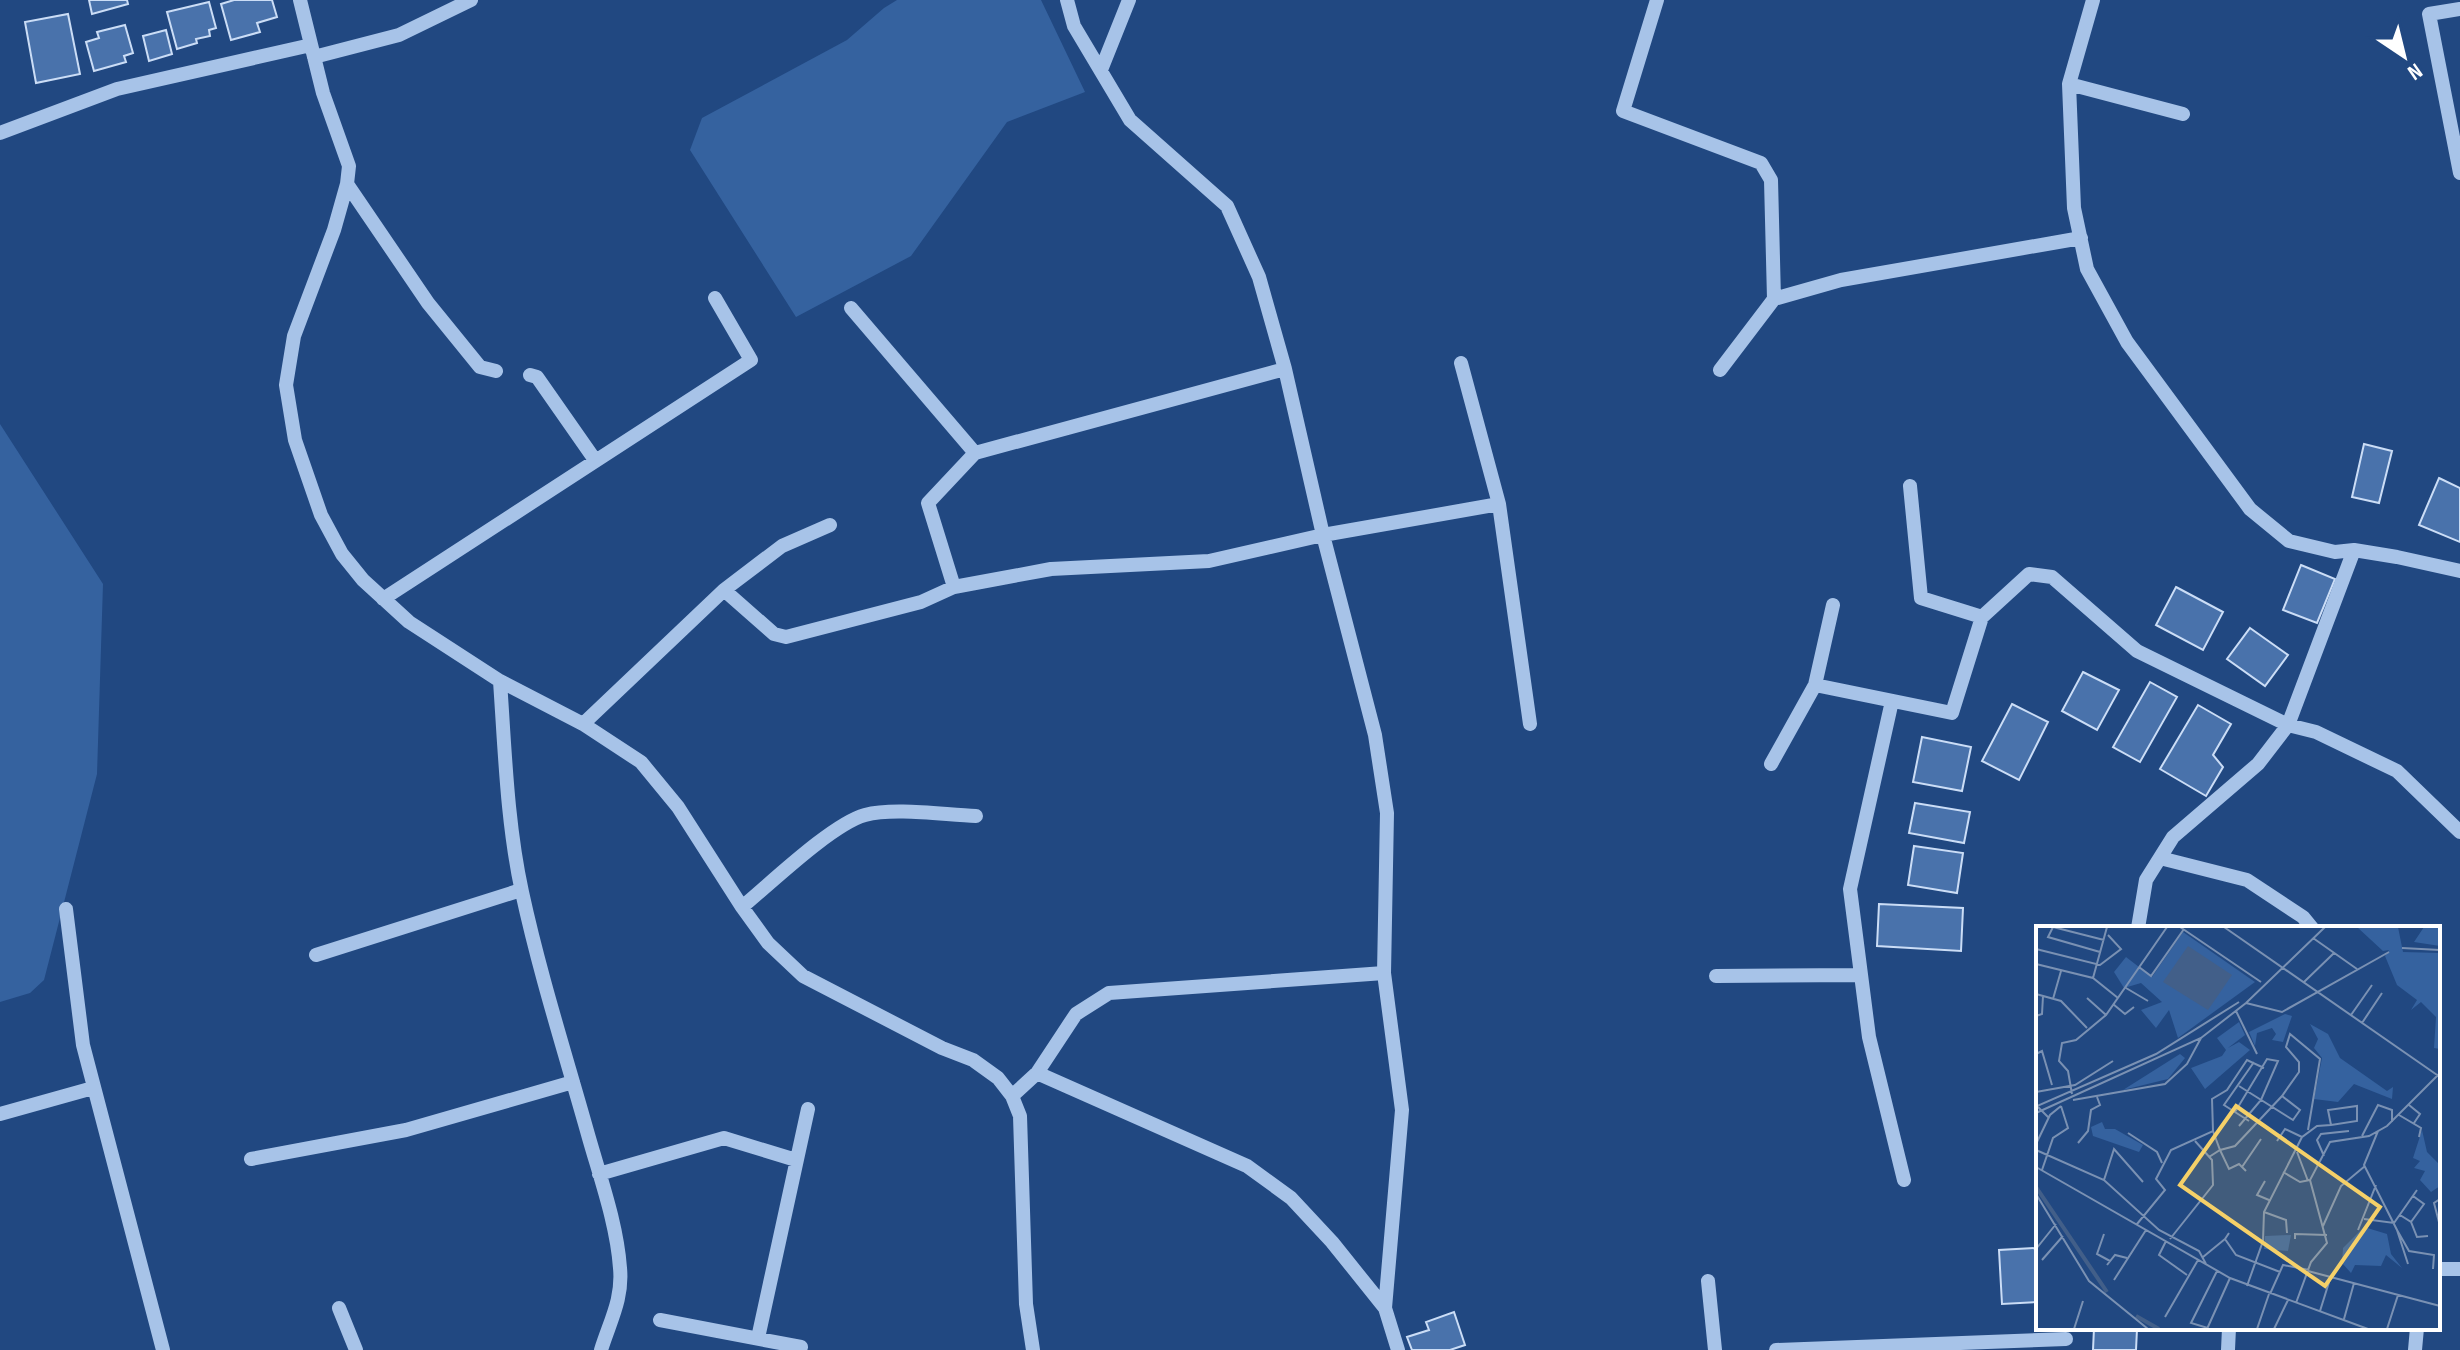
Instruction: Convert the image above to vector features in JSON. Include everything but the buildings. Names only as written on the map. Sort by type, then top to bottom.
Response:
[{"type":"street","points":[[300,0],[323,93],[349,166],[334,230],[294,336],[286,385],[295,440],[321,515],[342,554],[363,580],[409,622],[500,681],[583,724],[641,762],[678,807],[768,943],[803,976],[942,1048],[973,1060],[998,1078],[1012,1096],[1020,1116],[1026,1304],[1033,1350]]},
{"type":"street","points":[[0,132],[117,89],[399,35],[471,0]]},
{"type":"street","points":[[1067,0],[1074,26],[1130,120],[1227,206],[1259,277],[1285,369],[1323,535],[1375,735],[1387,813],[1384,973],[1402,1110],[1385,1308]]},
{"type":"street","points":[[1101,70],[1129,0]]},
{"type":"street","points":[[1657,0],[1623,111],[1761,163],[1771,180],[1774,299]]},
{"type":"street","points":[[2093,0],[2069,84],[2074,208],[2087,269],[2127,342],[2250,509],[2289,541],[2335,552],[2354,550],[2397,557],[2460,571]]},
{"type":"street","points":[[2460,9],[2429,14],[2460,173]]},
{"type":"street","points":[[2069,84],[2183,114]]},
{"type":"street","points":[[347,184],[428,303],[480,367],[496,371]]},
{"type":"street","points":[[1720,370],[1774,299],[1841,280],[2081,238]]},
{"type":"street","points":[[383,599],[751,360],[715,298]]},
{"type":"street","points":[[851,308],[975,453]]},
{"type":"street","points":[[1461,363],[1499,504],[1530,724]]},
{"type":"street","points":[[954,587],[928,503],[975,453],[1285,369]]},
{"type":"street","points":[[530,375],[537,377],[595,460]]},
{"type":"street","points":[[1910,486],[1921,598],[1982,617]]},
{"type":"street","points":[[724,590],[774,634],[786,637],[921,602],[954,587],[1051,569],[1209,561],[1323,535],[1499,504]]},
{"type":"street","points":[[583,724],[724,590],[782,546],[830,525]]},
{"type":"street","points":[[2138,926],[2146,880],[2173,837],[2258,764],[2288,725],[2354,550]]},
{"type":"street","points":[[1815,685],[1952,713],[1982,617],[2029,574],[2052,577],[2137,651],[2288,725],[2316,732],[2397,771],[2460,832]]},
{"type":"street","points":[[1771,764],[1815,685],[1833,605]]},
{"type":"street","points":[[500,681],[510,830],[521,890],[613,1225],[620,1269],[618,1306],[601,1350]]},
{"type":"street","points":[[1892,701],[1850,889],[1869,1037],[1904,1180]]},
{"type":"street","points":[[742,907],[837,829],[864,815],[976,816]]},
{"type":"street","points":[[2160,858],[2247,880],[2303,917],[2310,926]]},
{"type":"street","points":[[316,955],[521,890]]},
{"type":"street","points":[[66,909],[83,1045],[163,1350]]},
{"type":"street","points":[[1012,1096],[1037,1073],[1076,1014],[1109,993],[1384,973]]},
{"type":"street","points":[[1716,976],[1861,975]]},
{"type":"street","points":[[1037,1073],[1247,1166],[1291,1198],[1332,1242],[1385,1308],[1398,1350]]},
{"type":"street","points":[[251,1159],[406,1130],[573,1082]]},
{"type":"street","points":[[0,1114],[93,1088]]},
{"type":"street","points":[[758,1338],[808,1109]]},
{"type":"street","points":[[599,1174],[724,1138],[796,1160]]},
{"type":"street","points":[[1708,1281],[1715,1350]]},
{"type":"street","points":[[339,1308],[356,1350]]},
{"type":"street","points":[[660,1320],[801,1347]]},
{"type":"street","points":[[2228,1350],[2229,1330]]},
{"type":"street","points":[[2415,1350],[2417,1330]]},
{"type":"street","points":[[1776,1350],[2066,1339]]},
{"type":"shaded area","points":[[897,0],[1041,0],[1085,92],[1007,122],[911,256],[796,317],[690,150],[702,118],[847,40]]},
{"type":"shaded area","points":[[0,424],[103,584],[97,774],[44,980],[30,993],[0,1002]]}]
